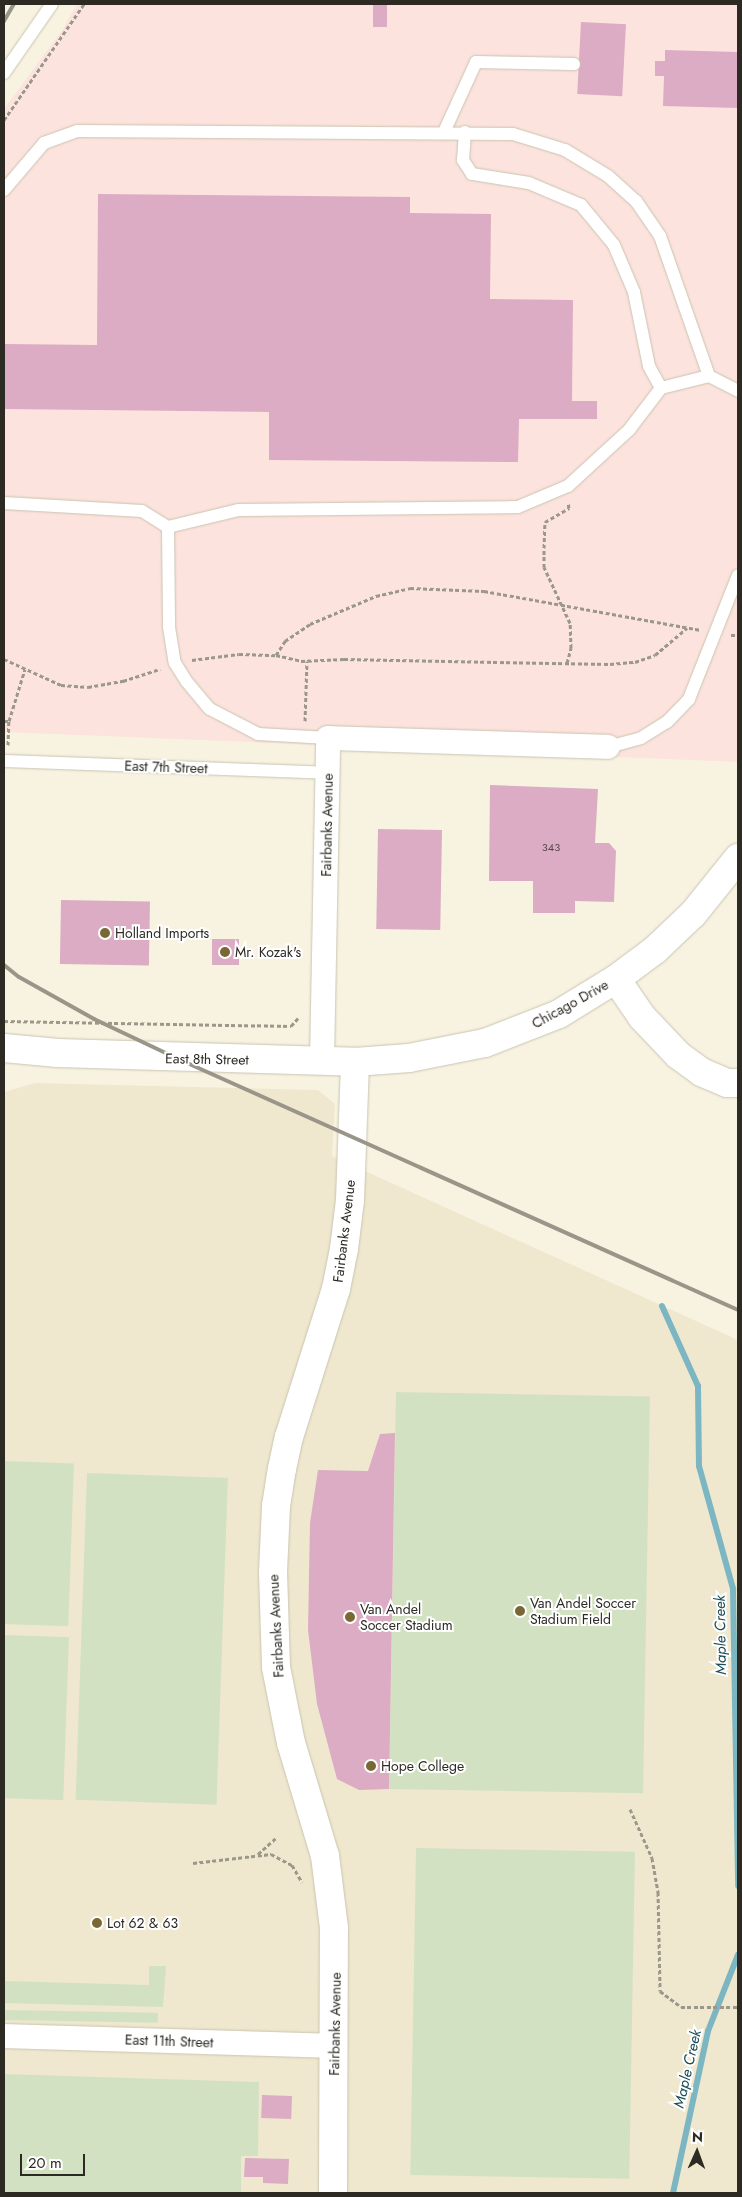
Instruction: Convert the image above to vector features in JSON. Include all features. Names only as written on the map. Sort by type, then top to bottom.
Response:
[{"type":"street","points":[[328,738],[608,747]]},
{"type":"street","name":"Fairbanks Avenue","points":[[322,1061],[328,738]]},
{"type":"street","name":"Chicago Drive","points":[[355,1062],[409,1058],[485,1043],[559,1014],[616,979],[655,950],[693,914],[736,864]]},
{"type":"street","points":[[616,979],[642,1017],[678,1056],[701,1072],[727,1083],[738,1083]]},
{"type":"street","name":"East 8th Street","points":[[4,1048],[58,1053],[355,1062]]},
{"type":"street","name":"East 8th Street","points":[[4,1068],[58,1053]]},
{"type":"street","name":"Fairbanks Avenue","points":[[332,2193],[334,1928],[330,1889],[319,1830],[291,1743],[276,1668],[273,1572],[276,1506],[288,1437],[336,1290],[344,1249],[350,1200],[355,1062]]},
{"type":"street","name":"East 11th Street","points":[[4,2036],[334,2046]]},
{"type":"lane","points":[[4,73],[52,4]]},
{"type":"lane","points":[[444,132],[476,62],[574,64]]},
{"type":"lane","points":[[4,190],[44,143],[77,131],[465,132],[513,134],[565,150],[608,176],[636,201],[660,236],[709,376]]},
{"type":"lane","points":[[465,132],[463,160],[472,174],[529,183],[581,205],[614,245],[634,292],[650,366],[662,388]]},
{"type":"lane","points":[[4,502],[142,511],[168,527],[239,510],[518,508],[568,486],[629,430],[662,388],[709,376],[738,391]]},
{"type":"lane","points":[[168,527],[166,596],[175,663],[210,709],[258,734],[304,739],[328,738]]},
{"type":"lane","points":[[608,747],[641,738],[667,722],[689,699],[738,575]]},
{"type":"lane","name":"East 7th Street","points":[[6,761],[328,773]]},
{"type":"path","points":[[4,120],[84,4]]},
{"type":"path","points":[[567,663],[571,638],[563,604],[544,567],[544,548],[545,522],[568,508],[568,486]]},
{"type":"path","points":[[276,655],[285,641],[310,624],[368,599],[410,588],[484,591],[563,604],[716,634],[738,635]]},
{"type":"path","points":[[4,659],[61,685],[88,687],[123,681],[175,663],[239,654],[276,655],[307,661],[635,662],[654,655],[687,628]]},
{"type":"path","points":[[304,739],[307,661]]},
{"type":"path","points":[[6,761],[9,721],[25,670]]},
{"type":"path","points":[[4,721],[9,721]]},
{"type":"path","points":[[4,1021],[291,1026],[299,1019],[299,1009]]},
{"type":"path","points":[[630,1809],[652,1858],[658,1892],[660,1991],[682,2007],[738,2007]]},
{"type":"path","points":[[257,1855],[277,1837]]},
{"type":"path","points":[[193,1863],[213,1863],[270,1854],[292,1865],[302,1882]]},
{"type":"shaded area","points":[[77,4],[738,4],[738,762],[4,732],[4,109],[63,29]]},
{"type":"shaded area","name":"Hope College","points":[[35,1083],[318,1090],[335,1104],[332,1156],[738,1340],[738,2193],[4,2192],[4,1092]]},
{"type":"green space","name":"Van Andel Soccer Stadium Field","points":[[396,1392],[650,1396],[643,1793],[389,1789]]},
{"type":"green space","points":[[4,1461],[74,1463],[68,1626],[4,1624]]},
{"type":"green space","points":[[87,1473],[228,1478],[217,1805],[76,1800]]},
{"type":"green space","points":[[4,1635],[69,1637],[63,1800],[4,1798]]},
{"type":"green space","points":[[416,1848],[635,1852],[629,2179],[410,2175]]},
{"type":"green space","points":[[149,1966],[166,1966],[163,2007],[4,2003],[4,1981],[149,1985]]},
{"type":"green space","points":[[4,2010],[158,2013],[158,2023],[4,2020]]},
{"type":"green space","points":[[4,2074],[259,2082],[258,2156],[241,2156],[241,2193],[4,2192]]},
{"type":"building","points":[[373,4],[387,4],[387,27],[373,27]]},
{"type":"building","points":[[581,22],[626,24],[622,96],[577,94]]},
{"type":"building","points":[[665,50],[738,52],[738,108],[663,106],[664,76],[655,76],[655,61],[665,61]]},
{"type":"building","points":[[98,194],[410,197],[410,213],[491,214],[490,299],[573,300],[572,401],[597,401],[597,419],[519,419],[518,462],[269,460],[269,412],[4,409],[5,344],[97,345]]},
{"type":"building","points":[[490,785],[598,789],[595,843],[609,843],[616,851],[614,902],[575,901],[575,913],[533,913],[533,881],[489,881]]},
{"type":"building","points":[[378,829],[442,830],[440,930],[376,929]]},
{"type":"building","name":"Holland Imports","points":[[61,900],[150,902],[149,966],[60,964]]},
{"type":"building","name":"Mr. Kozak's","points":[[212,939],[239,939],[239,965],[212,965]]},
{"type":"building","name":"Van Andel Soccer Stadium","points":[[395,1433],[389,1789],[359,1790],[337,1779],[317,1704],[308,1630],[310,1523],[318,1470],[368,1471],[380,1434]]},
{"type":"building","points":[[262,2095],[292,2096],[291,2119],[261,2118]]},
{"type":"building","points":[[245,2158],[289,2159],[288,2184],[263,2183],[263,2177],[244,2177]]},
{"type":"waterway","name":"Maple Creek","points":[[662,1306],[698,1386],[699,1466],[733,1589],[738,1886]]},
{"type":"waterway","name":"Maple Creek","points":[[673,2193],[708,2031],[738,1955]]},
{"type":"railway","points":[[4,21],[14,4]]},
{"type":"railway","points":[[4,965],[19,977],[94,1019],[176,1058],[738,1310]]},
{"type":"place","name":"Holland Imports","points":[[105,933]]},
{"type":"place","name":"Mr. Kozak's","points":[[225,952]]},
{"type":"place","name":"Van Andel Soccer Stadium Field","points":[[520,1611]]},
{"type":"place","name":"Van Andel Soccer Stadium","points":[[350,1617]]},
{"type":"place","name":"Hope College","points":[[371,1766]]},
{"type":"place","name":"Lot 62 & 63","points":[[97,1923]]}]
